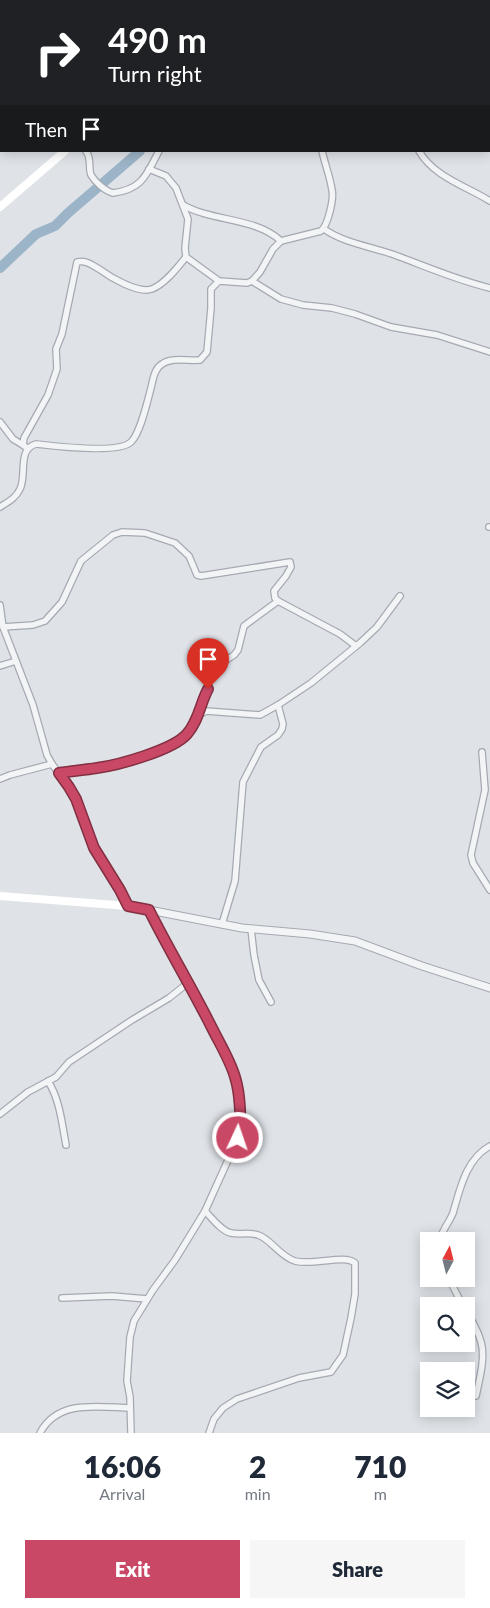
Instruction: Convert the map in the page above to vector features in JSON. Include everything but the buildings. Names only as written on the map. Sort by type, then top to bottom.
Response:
[{"type":"main road","points":[[0,207],[64,152]]},
{"type":"main road","points":[[0,896],[128,906],[149,910]]},
{"type":"street","points":[[86,152],[90,160],[90,174],[103,189],[113,193],[136,186],[145,177],[158,152]]},
{"type":"street","points":[[322,152],[333,195],[328,220],[324,229]]},
{"type":"street","points":[[421,152],[426,162],[444,177],[490,201]]},
{"type":"street","points":[[0,507],[9,502],[20,489],[23,482],[24,438],[48,395],[57,370],[56,349],[62,334],[78,262],[88,263],[117,282],[148,290],[156,287],[174,272],[186,257],[188,220],[176,188],[166,176],[149,169]]},
{"type":"street","points":[[183,205],[192,210],[246,224],[275,236],[281,241]]},
{"type":"street","points":[[186,257],[219,281],[240,283],[252,281],[260,272],[273,249],[281,241],[324,229],[336,237],[390,253],[467,283],[490,288]]},
{"type":"street","points":[[0,422],[13,439],[25,447],[36,444],[79,448],[107,448],[129,444],[137,433],[156,369],[161,364],[169,361],[200,360],[207,352],[211,289],[219,281]]},
{"type":"street","points":[[252,281],[281,299],[303,305],[332,308],[391,327],[437,335],[490,352]]},
{"type":"street","points":[[3,627],[33,625],[45,622],[62,602],[81,561],[113,535],[122,532],[145,533],[176,543],[189,556],[200,576],[290,562],[291,566],[286,576],[274,591],[275,598],[340,634],[356,646]]},
{"type":"street","points":[[199,715],[206,711],[260,715],[278,705],[311,683],[356,646],[377,627],[400,596]]},
{"type":"street","points":[[59,773],[122,763],[163,749],[186,735],[199,715],[202,699],[208,689],[211,670],[238,650],[244,626],[278,601]]},
{"type":"street","points":[[0,605],[3,627],[33,705],[47,755],[76,799],[94,848],[128,906]]},
{"type":"street","points":[[0,666],[16,661]]},
{"type":"street","points":[[222,924],[236,881],[243,782],[261,747],[278,735],[282,729],[283,724],[278,705]]},
{"type":"street","points":[[482,752],[484,790],[471,854],[474,863],[490,890]]},
{"type":"street","points":[[0,779],[52,764]]},
{"type":"street","points":[[149,910],[251,929],[355,941],[422,966],[490,988]]},
{"type":"street","points":[[131,1433],[127,1381],[130,1337],[134,1322],[147,1299],[175,1260],[204,1211],[238,1138],[240,1122],[235,1076],[189,982],[149,910]]},
{"type":"street","points":[[251,929],[259,980],[271,1002]]},
{"type":"street","points":[[0,1114],[28,1092],[56,1077],[68,1062],[169,998],[189,982]]},
{"type":"street","points":[[48,1081],[53,1089],[59,1110],[66,1146]]},
{"type":"street","points":[[442,1232],[452,1214],[465,1175],[482,1150],[490,1146]]},
{"type":"street","points":[[204,1211],[226,1231],[258,1235],[284,1256],[295,1261],[308,1263],[347,1258],[355,1262],[351,1318],[343,1355],[331,1372],[299,1378],[237,1399],[224,1408],[214,1419],[208,1433]]},
{"type":"street","points":[[62,1298],[112,1296],[147,1299]]},
{"type":"street","points":[[475,1327],[484,1352],[476,1396]]},
{"type":"street","points":[[40,1433],[52,1417],[74,1408],[130,1408]]},
{"type":"waterway","points":[[0,268],[36,234],[55,226],[139,152]]},
{"type":"route","points":[[208,689],[202,699],[199,715],[195,722],[186,735],[174,744],[122,763],[59,773],[76,799],[94,848],[128,906],[149,910],[189,982],[228,1059],[238,1087],[240,1131],[238,1138]]}]
